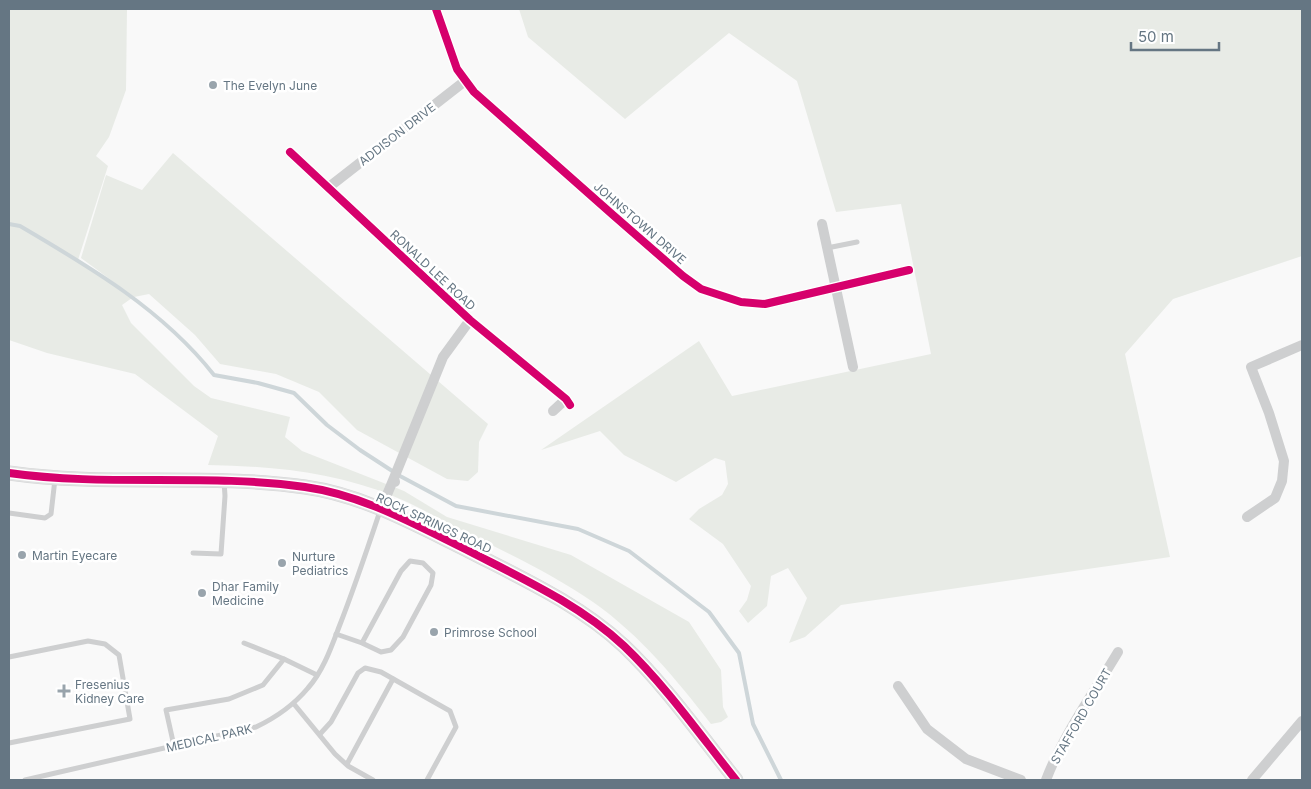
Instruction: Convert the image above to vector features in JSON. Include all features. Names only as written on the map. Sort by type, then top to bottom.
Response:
[{"type":"street","name":"JOHNSTOWN DRIVE","points":[[436,9],[452,57],[465,81],[474,92],[612,215],[683,276],[701,289],[741,302],[765,304],[909,270]]},
{"type":"street","name":"ADDISON DRIVE","points":[[329,188],[465,81]]},
{"type":"street","name":"RONALD LEE ROAD","points":[[290,152],[470,320],[568,402],[553,411]]},
{"type":"street","points":[[822,224],[834,287],[853,367]]},
{"type":"street","points":[[381,509],[395,480],[443,357],[470,320]]},
{"type":"street","points":[[1247,517],[1275,498],[1282,481],[1284,460],[1269,413],[1251,368],[1302,345]]},
{"type":"street","name":"ROCK SPRINGS ROAD","points":[[9,473],[56,478],[224,480],[306,487],[355,499],[397,515],[529,581],[584,615],[623,645],[674,701],[736,780]]},
{"type":"street","name":"STAFFORD COURT","points":[[1046,780],[1069,733],[1118,652]]},
{"type":"street","points":[[898,686],[927,728],[966,759],[1021,780]]},
{"type":"street","points":[[1252,780],[1302,721]]},
{"type":"lane","points":[[827,248],[857,242]]},
{"type":"lane","points":[[9,514],[45,518],[50,516],[52,514],[56,478]]},
{"type":"lane","points":[[193,553],[221,554],[225,496],[224,480]]},
{"type":"lane","name":"MEDICAL PARK","points":[[25,780],[256,727],[274,718],[294,704],[310,687],[326,659],[381,509]]},
{"type":"lane","points":[[336,634],[381,652],[391,650],[403,638],[431,585],[433,573],[423,563],[410,561],[401,571],[362,643]]},
{"type":"lane","points":[[9,657],[88,641],[105,644],[119,655],[130,719],[9,743]]},
{"type":"lane","points":[[244,642],[317,675]]},
{"type":"lane","points":[[174,746],[166,710],[229,699],[263,685],[284,659]]},
{"type":"lane","points":[[320,734],[331,722],[358,674],[365,668],[372,669],[450,711],[456,727],[427,780]]},
{"type":"lane","points":[[347,764],[393,679]]},
{"type":"lane","points":[[294,704],[335,754],[373,780]]},
{"type":"shaded area","points":[[9,9],[127,9],[126,90],[109,137],[96,156],[108,166],[78,260],[132,298],[122,305],[131,323],[194,386],[211,398],[290,417],[285,437],[302,451],[404,491],[447,517],[571,555],[689,622],[721,670],[723,707],[728,717],[721,722],[711,724],[671,674],[642,643],[593,602],[532,565],[412,504],[371,488],[348,481],[302,472],[208,465],[218,436],[135,374],[47,353],[9,340]]},
{"type":"shaded area","points":[[519,9],[1302,9],[1302,256],[1173,299],[1125,354],[1170,557],[841,605],[805,637],[789,643],[807,598],[788,568],[771,576],[767,606],[748,623],[739,611],[747,600],[751,586],[723,544],[689,519],[699,509],[722,495],[728,484],[725,461],[715,458],[676,482],[624,455],[600,431],[541,450],[699,341],[732,396],[931,354],[901,204],[836,212],[797,81],[729,33],[625,119],[528,37]]},
{"type":"shaded area","points":[[173,153],[488,424],[479,442],[478,472],[468,481],[447,479],[357,430],[319,392],[276,374],[220,364],[195,335],[149,294],[134,297],[81,258],[106,175],[142,190]]},
{"type":"waterway","points":[[9,224],[20,226],[73,257],[149,310],[172,330],[214,375],[258,383],[294,393],[327,425],[360,450],[400,476],[456,506],[578,529],[629,551],[709,612],[739,653],[753,724],[781,780]]},
{"type":"cycle path","points":[[436,9],[457,69],[474,92],[683,276],[701,289],[741,302],[765,304],[909,270]]},
{"type":"cycle path","points":[[290,152],[470,320],[566,399],[570,405]]},
{"type":"cycle path","points":[[9,473],[83,479],[268,483],[327,491],[389,512],[529,582],[569,605],[607,631],[654,677],[736,780]]},
{"type":"place","name":"The Evelyn June","points":[[213,85]]},
{"type":"place","name":"Martin Eyecare","points":[[22,555]]},
{"type":"place","name":"Nurture Pediatrics","points":[[282,563]]},
{"type":"place","name":"Dhar Family Medicine","points":[[202,593]]},
{"type":"place","name":"Primrose School","points":[[434,632]]},
{"type":"place","name":"Fresenius Kidney Care","points":[[64,691]]}]
